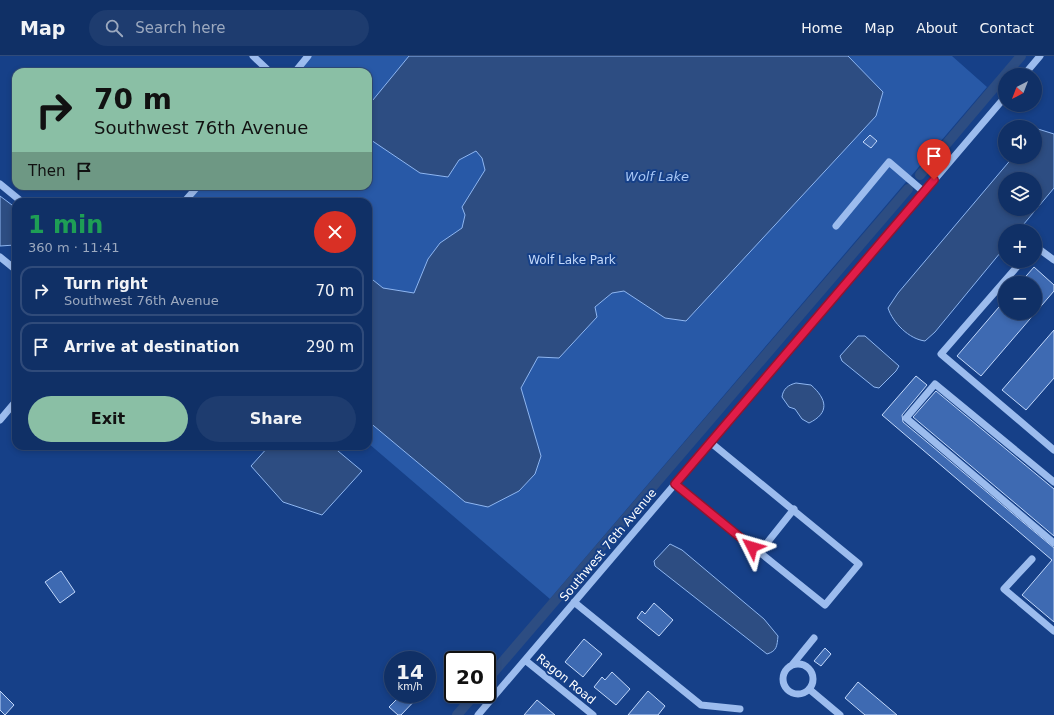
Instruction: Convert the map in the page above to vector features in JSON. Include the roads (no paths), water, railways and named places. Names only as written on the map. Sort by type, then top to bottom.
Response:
[{"type":"street","points":[[253,56],[266,68]]},
{"type":"street","points":[[298,68],[308,56]]},
{"type":"street","points":[[1030,68],[1040,56]]},
{"type":"street","name":"Southwest 76th Avenue","points":[[478,715],[998,105]]},
{"type":"street","points":[[836,226],[889,162],[924,192]]},
{"type":"street","points":[[0,184],[17,198]]},
{"type":"street","points":[[188,198],[194,190]]},
{"type":"street","points":[[1042,251],[1054,260]]},
{"type":"street","points":[[0,257],[12,267]]},
{"type":"street","points":[[1016,268],[941,354],[1054,450]]},
{"type":"street","points":[[1054,482],[935,384],[906,418],[1054,542]]},
{"type":"street","points":[[2,415],[12,405]]},
{"type":"street","points":[[675,484],[825,605],[859,564],[794,509],[710,442]]},
{"type":"street","points":[[759,553],[794,509]]},
{"type":"street","points":[[1032,559],[1004,589],[1054,631]]},
{"type":"street","points":[[574,602],[701,705],[740,709]]},
{"type":"street","points":[[792,665],[801,664],[809,668],[812,672],[813,681],[809,689],[800,693],[795,693],[784,683],[785,673],[814,638]]},
{"type":"street","name":"Ragon Road","points":[[525,660],[593,715]]},
{"type":"street","points":[[809,689],[840,715]]},
{"type":"water","name":"Wolf Lake","points":[[409,56],[848,56],[883,92],[876,116],[686,321],[665,318],[624,291],[612,293],[595,307],[597,317],[559,358],[538,357],[521,388],[541,456],[535,474],[519,491],[488,507],[465,502],[372,424],[372,279],[383,288],[414,293],[428,259],[440,243],[462,228],[465,215],[462,207],[485,170],[482,158],[476,151],[459,160],[448,177],[420,173],[372,141],[372,101]]},
{"type":"water","points":[[1042,130],[1054,134],[1054,188],[1042,202],[1042,172],[1000,172],[1007,164],[1042,164]]},
{"type":"water","points":[[998,175],[998,216],[1031,216],[1024,224],[998,224],[998,256],[935,332],[925,341],[919,340],[908,334],[898,325],[890,314],[888,308],[898,293]]},
{"type":"water","points":[[0,196],[12,205],[12,245],[0,246]]},
{"type":"water","points":[[858,336],[865,336],[899,366],[879,388],[874,387],[842,361],[840,356]]},
{"type":"water","points":[[796,383],[811,385],[823,401],[824,406],[820,415],[809,423],[802,419],[795,409],[789,407],[782,397],[786,388]]},
{"type":"water","points":[[265,450],[337,450],[362,471],[322,515],[283,502],[251,466]]},
{"type":"water","points":[[670,544],[682,550],[764,619],[778,636],[775,650],[767,654],[655,566],[654,561]]},
{"type":"waterway","points":[[920,175],[1021,56]]},
{"type":"waterway","points":[[496,670],[908,189]]},
{"type":"waterway","points":[[457,715],[467,703]]},
{"type":"park label","name":"Wolf Lake Park","points":[[572,260]]}]
